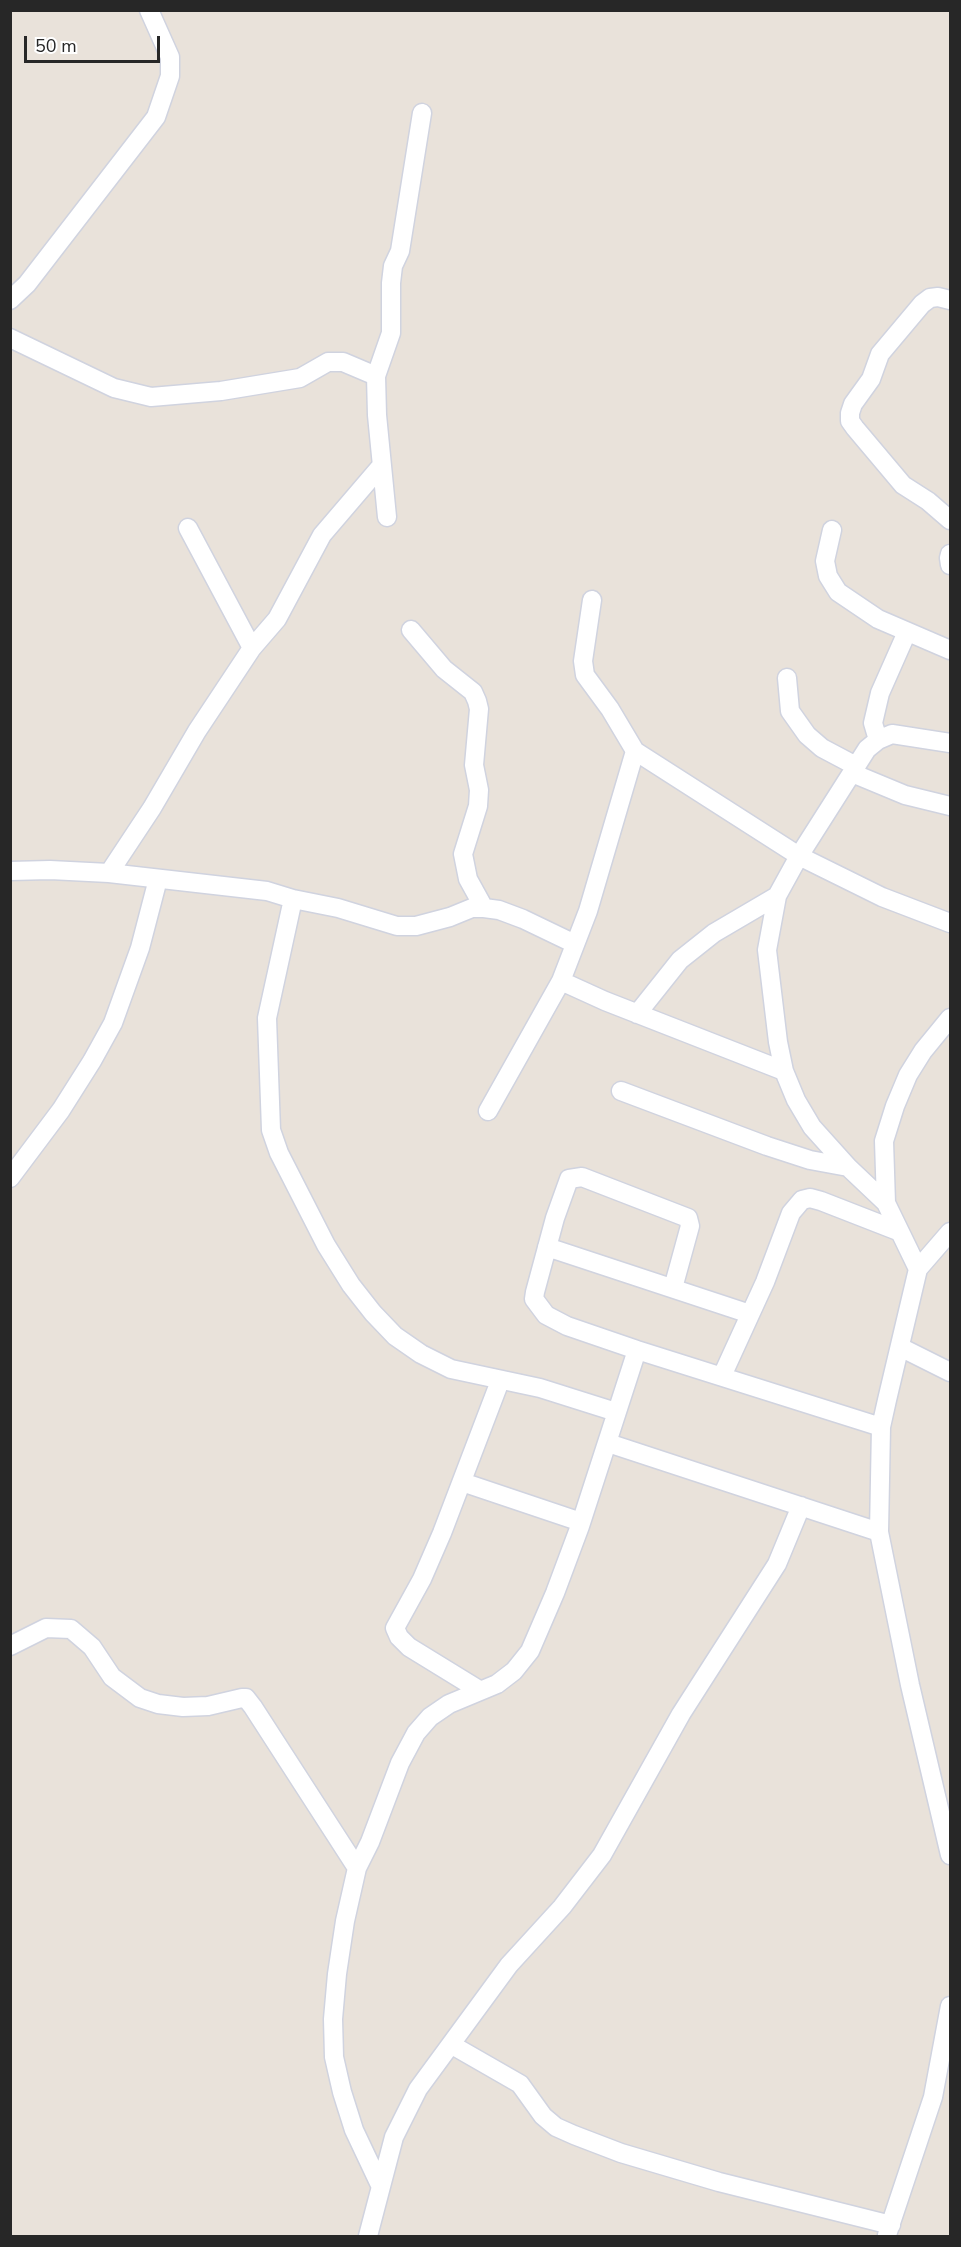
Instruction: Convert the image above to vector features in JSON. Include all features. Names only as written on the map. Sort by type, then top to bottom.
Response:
[{"type":"street","points":[[10,300],[27,284],[156,117],[170,76],[170,57],[149,10]]},
{"type":"street","points":[[387,517],[377,416],[376,376],[391,333],[393,266],[400,251],[422,113]]},
{"type":"street","points":[[951,300],[930,298],[922,304],[880,354],[871,379],[853,404],[850,421],[903,485],[928,501],[951,520]]},
{"type":"street","points":[[10,338],[114,388],[151,397],[221,391],[300,378],[328,362],[343,362],[376,376]]},
{"type":"street","points":[[109,873],[152,808],[197,731],[252,648],[277,619],[322,535],[381,466]]},
{"type":"street","points":[[188,528],[252,648]]},
{"type":"street","points":[[832,530],[825,561],[832,584],[838,592],[878,619],[951,650]]},
{"type":"street","points":[[951,554],[949,558],[951,565]]},
{"type":"street","points":[[592,600],[583,661],[585,675],[610,709],[635,751],[799,856],[882,897],[951,923]]},
{"type":"street","points":[[411,630],[444,669],[473,692],[477,701],[474,765],[479,790],[478,806],[463,854],[468,879],[484,908]]},
{"type":"street","points":[[878,740],[873,723],[880,693],[907,632]]},
{"type":"street","points":[[787,678],[790,711],[807,735],[822,748],[854,769],[905,795],[951,806]]},
{"type":"street","points":[[886,1203],[848,1167],[812,1127],[796,1100],[784,1071],[771,994],[767,950],[777,896],[799,856],[867,749],[878,740],[892,734],[951,743]]},
{"type":"street","points":[[488,1111],[561,981],[588,911],[635,751]]},
{"type":"street","points":[[10,871],[50,870],[109,873],[267,891],[404,927],[484,908],[499,910],[523,919],[575,944]]},
{"type":"street","points":[[10,1178],[61,1110],[113,1023],[141,948],[158,879]]},
{"type":"street","points":[[637,1014],[680,960],[714,933],[777,896]]},
{"type":"street","points":[[293,899],[267,1018],[271,1130],[279,1153],[326,1245],[351,1285],[395,1336],[421,1354],[451,1369],[540,1388],[616,1412]]},
{"type":"street","points":[[561,981],[637,1014],[784,1071]]},
{"type":"street","points":[[918,1269],[886,1203],[884,1141],[908,1075],[923,1051],[951,1018]]},
{"type":"street","points":[[621,1091],[767,1146],[810,1160],[848,1167]]},
{"type":"street","points":[[673,1288],[690,1226],[688,1218],[582,1177],[573,1178],[567,1184],[547,1247],[534,1299],[553,1320],[637,1350],[881,1427]]},
{"type":"street","points":[[722,1376],[765,1282],[791,1214],[802,1200],[810,1198],[821,1201],[898,1231]]},
{"type":"street","points":[[949,1840],[910,1685],[879,1532],[881,1427],[918,1269],[951,1232]]},
{"type":"street","points":[[547,1247],[750,1314]]},
{"type":"street","points":[[900,1347],[951,1372]]},
{"type":"street","points":[[380,2185],[354,2130],[334,2058],[333,2019],[337,1974],[345,1921],[357,1868],[380,1818],[400,1763],[416,1733],[430,1717],[449,1704],[497,1684],[514,1671],[530,1651],[555,1593],[581,1522],[637,1350]]},
{"type":"street","points":[[479,1690],[409,1647],[399,1637],[395,1628],[422,1579],[500,1381]]},
{"type":"street","points":[[608,1443],[879,1532]]},
{"type":"street","points":[[462,1482],[581,1522]]},
{"type":"street","points":[[368,2236],[394,2137],[418,2089],[509,1965],[562,1907],[602,1855],[681,1714],[777,1564],[801,1506]]},
{"type":"street","points":[[10,1646],[46,1628],[71,1629],[92,1647],[112,1677],[140,1698],[158,1704],[183,1707],[208,1706],[246,1698],[357,1868]]},
{"type":"street","points":[[452,2045],[520,2084],[543,2116],[556,2127],[574,2135],[621,2153],[889,2231],[933,2097],[951,2006]]}]
